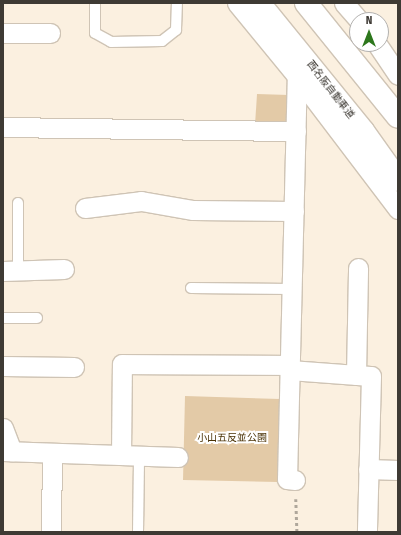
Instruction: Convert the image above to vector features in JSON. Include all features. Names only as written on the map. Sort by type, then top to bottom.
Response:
[{"type":"highway","name":"西名阪自動車道","points":[[259,3],[362,131],[398,180]]},
{"type":"highway","points":[[306,3],[398,117]]},
{"type":"street","points":[[237,3],[298,76],[398,209]]},
{"type":"street","points":[[344,3],[351,12]]},
{"type":"street","points":[[3,33],[50,32]]},
{"type":"street","points":[[383,52],[398,74]]},
{"type":"street","points":[[295,480],[287,479],[298,76]]},
{"type":"street","points":[[3,127],[296,131]]},
{"type":"street","points":[[85,208],[141,201],[194,210],[294,211]]},
{"type":"street","points":[[356,375],[358,268]]},
{"type":"street","points":[[11,271],[64,269]]},
{"type":"street","points":[[121,455],[122,364],[289,368],[371,376],[367,532]]},
{"type":"street","points":[[3,366],[74,367]]},
{"type":"street","points":[[3,428],[8,451],[178,457]]},
{"type":"street","points":[[51,532],[52,453]]},
{"type":"street","points":[[368,469],[398,470]]},
{"type":"lane","points":[[95,3],[95,32],[111,42],[162,41],[176,30],[177,3]]},
{"type":"lane","points":[[11,271],[18,203]]},
{"type":"lane","points":[[191,288],[291,290]]},
{"type":"lane","points":[[3,318],[37,318]]},
{"type":"lane","points":[[138,532],[140,456]]},
{"type":"path","points":[[295,480],[297,532]]},
{"type":"green space","points":[[257,94],[289,95],[288,119],[279,126],[255,125]]},
{"type":"green space","name":"小山五反並公園","points":[[185,396],[280,399],[278,482],[183,480]]}]
